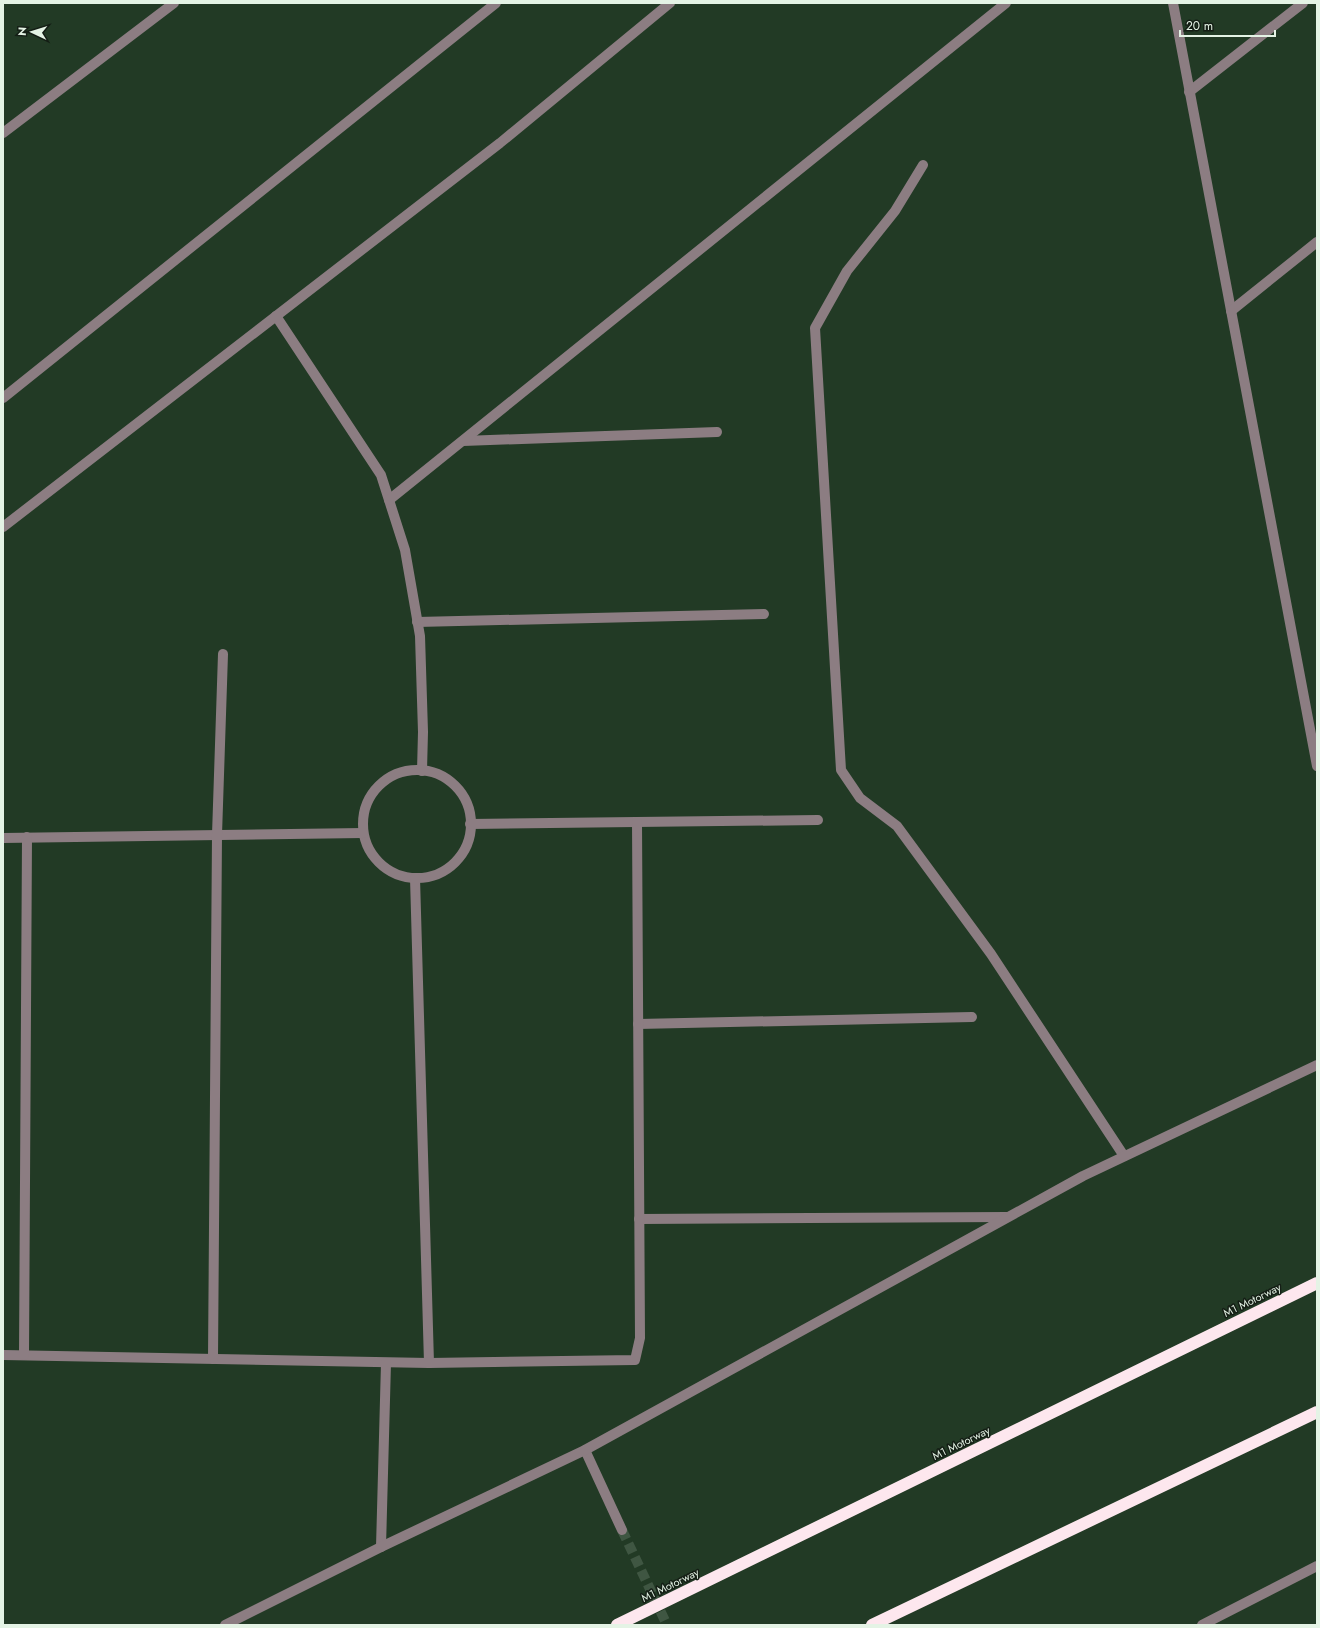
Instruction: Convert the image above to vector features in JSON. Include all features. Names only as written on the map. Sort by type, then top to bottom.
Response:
[{"type":"highway","name":"M1 Motorway","points":[[617,1625],[1317,1283]]},
{"type":"highway","points":[[872,1625],[1317,1412]]},
{"type":"street","points":[[3,133],[174,3]]},
{"type":"street","points":[[3,398],[496,3]]},
{"type":"street","points":[[3,527],[500,143],[670,3]]},
{"type":"street","points":[[389,500],[1006,3]]},
{"type":"street","points":[[1174,3],[1189,92],[1231,311],[1313,722],[1317,766]]},
{"type":"street","points":[[1189,92],[1303,3]]},
{"type":"street","points":[[923,165],[895,211],[847,271],[815,328],[841,770],[860,798],[897,826],[991,954],[1124,1156]]},
{"type":"street","points":[[1231,311],[1317,242]]},
{"type":"street","points":[[276,316],[381,475],[406,550],[420,636],[422,771]]},
{"type":"street","points":[[463,441],[718,432]]},
{"type":"street","points":[[417,622],[764,614]]},
{"type":"street","points":[[213,1359],[217,835],[223,654]]},
{"type":"street","points":[[408,770],[429,771],[448,780],[463,796],[471,816],[470,824],[470,837],[461,856],[446,871],[425,878],[404,878],[385,869],[370,853],[363,833],[363,812],[372,793],[388,778],[408,770]]},
{"type":"street","points":[[470,824],[818,820]]},
{"type":"street","points":[[3,1355],[429,1363],[635,1360],[640,1338],[637,822]]},
{"type":"street","points":[[3,838],[363,833]]},
{"type":"street","points":[[24,1355],[27,837]]},
{"type":"street","points":[[415,878],[429,1363]]},
{"type":"street","points":[[638,1024],[972,1017]]},
{"type":"street","points":[[225,1625],[381,1547],[585,1450],[1083,1176],[1317,1065]]},
{"type":"street","points":[[639,1218],[1008,1217]]},
{"type":"street","points":[[381,1547],[386,1362]]},
{"type":"street","points":[[585,1450],[622,1530]]},
{"type":"street","points":[[1202,1625],[1317,1566]]},
{"type":"tunnel","points":[[622,1530],[667,1625]]}]
